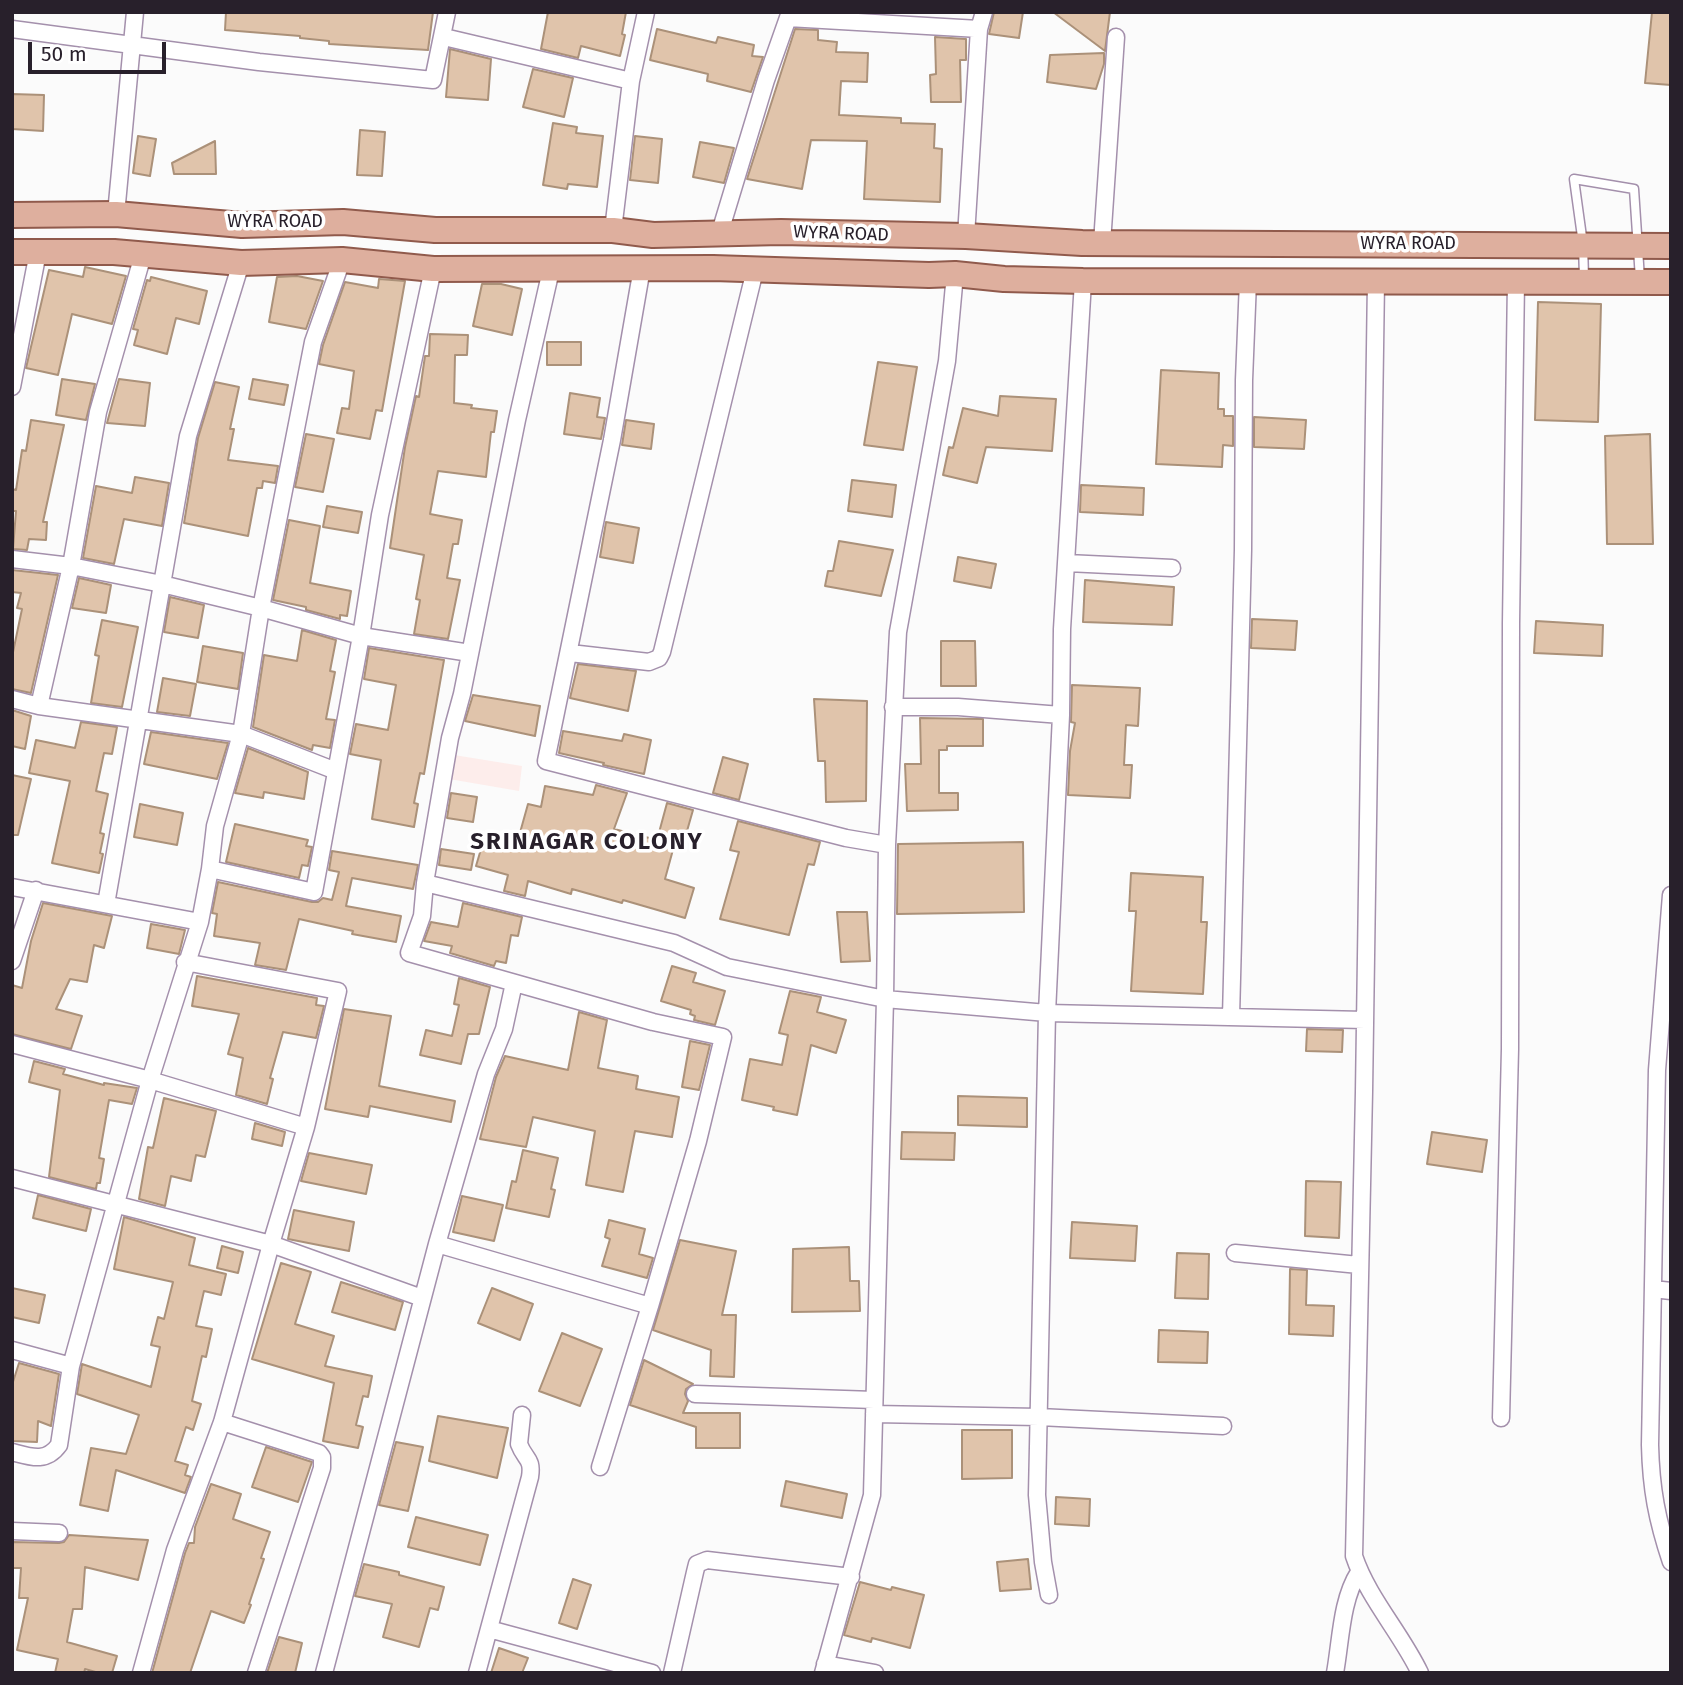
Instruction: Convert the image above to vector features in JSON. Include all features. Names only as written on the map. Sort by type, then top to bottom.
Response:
[{"type":"main road","name":"WYRA ROAD","points":[[12,215],[116,214],[242,225],[343,222],[435,230],[965,236],[1102,243],[1671,246]]},
{"type":"main road","points":[[477,269],[481,230]]},
{"type":"main road","points":[[1004,279],[1007,239]]},
{"type":"main road","points":[[12,252],[114,252],[241,263],[342,260],[433,269],[755,270],[955,274],[1004,279],[1083,281],[1671,282]]},
{"type":"street","points":[[116,214],[135,12]]},
{"type":"street","points":[[12,29],[258,62],[433,80],[447,12]]},
{"type":"street","points":[[613,230],[631,81],[646,12]]},
{"type":"street","points":[[965,236],[979,29],[984,12]]},
{"type":"street","points":[[720,232],[765,80],[789,15],[979,29]]},
{"type":"street","points":[[443,37],[631,81]]},
{"type":"street","points":[[1102,243],[1116,37]]},
{"type":"street","points":[[12,387],[38,252]]},
{"type":"street","points":[[39,706],[71,566],[98,412],[143,255]]},
{"type":"street","points":[[12,1452],[37,1458],[53,1453],[59,1445],[71,1366],[149,1080],[200,922],[215,826],[241,734],[261,608],[313,342],[342,260]]},
{"type":"street","points":[[106,904],[188,436],[241,263]]},
{"type":"street","points":[[642,268],[612,440],[546,761],[846,838],[887,845]]},
{"type":"street","points":[[210,869],[314,892],[361,636],[380,515],[433,269]]},
{"type":"street","points":[[551,270],[450,738],[425,883],[422,916],[409,953],[653,1022],[723,1037],[698,1141],[600,1467]]},
{"type":"street","points":[[570,653],[649,662],[659,658],[662,652],[755,270]]},
{"type":"street","points":[[875,1673],[824,1668],[872,1495],[886,999],[887,845],[898,632],[947,361],[955,274]]},
{"type":"street","points":[[1049,1595],[1037,1495],[1047,1013],[1061,715],[1062,628],[1083,281]]},
{"type":"street","points":[[1231,1017],[1248,281]]},
{"type":"street","points":[[1376,281],[1354,1556],[1359,1572],[1410,1652],[1420,1673]]},
{"type":"street","points":[[1500,1418],[1510,1049],[1511,637],[1516,281]]},
{"type":"street","points":[[12,559],[71,566],[163,584],[361,636],[470,653]]},
{"type":"street","points":[[1067,563],[1172,568]]},
{"type":"street","points":[[12,699],[39,706],[241,734],[336,771]]},
{"type":"street","points":[[893,707],[958,707],[1061,715]]},
{"type":"street","points":[[425,883],[674,943],[727,967],[886,999],[1047,1013],[1365,1020]]},
{"type":"street","points":[[12,887],[200,922]]},
{"type":"street","points":[[12,961],[36,890]]},
{"type":"street","points":[[1671,895],[1657,1070],[1651,1484],[1658,1524],[1671,1562]]},
{"type":"street","points":[[141,1673],[175,1550],[222,1422],[306,1127],[338,990],[186,962]]},
{"type":"street","points":[[324,1673],[422,1298],[486,1074],[504,1029],[514,983]]},
{"type":"street","points":[[12,1044],[149,1080],[306,1127]]},
{"type":"street","points":[[12,1178],[271,1244],[422,1298]]},
{"type":"street","points":[[437,1244],[650,1306]]},
{"type":"street","points":[[1235,1253],[1359,1265]]},
{"type":"street","points":[[1653,1289],[1671,1291]]},
{"type":"street","points":[[12,1350],[71,1366]]},
{"type":"street","points":[[695,1394],[874,1407],[1223,1426]]},
{"type":"street","points":[[477,1673],[532,1466],[519,1444],[522,1415]]},
{"type":"street","points":[[222,1422],[319,1453],[322,1457],[322,1468],[256,1673]]},
{"type":"street","points":[[12,1531],[59,1533]]},
{"type":"street","points":[[672,1673],[698,1564],[707,1560],[851,1577]]},
{"type":"street","points":[[1335,1673],[1348,1598],[1352,1583],[1359,1572]]},
{"type":"street","points":[[489,1629],[652,1673]]},
{"type":"lane","points":[[1584,281],[1583,244],[1574,179],[1634,190],[1640,282]]},
{"type":"shaded area","points":[[454,755],[522,766],[519,791],[449,779]]},
{"type":"building","points":[[226,12],[433,12],[428,50],[329,44],[329,41],[300,36],[225,30]]},
{"type":"building","points":[[548,12],[626,12],[622,34],[625,35],[620,56],[581,46],[578,58],[541,49]]},
{"type":"building","points":[[994,12],[1023,12],[1019,38],[989,34]]},
{"type":"building","points":[[1053,12],[1110,12],[1105,51]]},
{"type":"building","points":[[1652,12],[1671,12],[1671,85],[1645,83]]},
{"type":"building","points":[[657,29],[716,43],[718,37],[754,45],[752,56],[763,57],[751,92],[707,81],[708,74],[650,60]]},
{"type":"building","points":[[795,29],[818,30],[818,40],[837,42],[836,52],[868,53],[867,82],[841,81],[839,115],[901,118],[901,123],[935,124],[934,148],[942,149],[940,202],[864,199],[867,141],[811,140],[802,189],[747,179]]},
{"type":"building","points":[[935,37],[966,39],[966,60],[960,60],[961,102],[931,102],[930,75],[936,74]]},
{"type":"building","points":[[450,49],[491,59],[488,100],[446,97]]},
{"type":"building","points":[[1104,53],[1104,64],[1096,89],[1047,82],[1050,55]]},
{"type":"building","points":[[533,69],[573,78],[564,117],[523,107]]},
{"type":"building","points":[[12,94],[44,95],[43,131],[12,129]]},
{"type":"building","points":[[553,123],[577,127],[576,133],[603,136],[597,187],[568,184],[567,189],[543,185]]},
{"type":"building","points":[[360,130],[385,132],[382,176],[357,175]]},
{"type":"building","points":[[138,136],[156,139],[150,176],[133,173]]},
{"type":"building","points":[[635,136],[662,139],[658,183],[630,180]]},
{"type":"building","points":[[215,141],[216,174],[174,174],[172,163]]},
{"type":"building","points":[[700,142],[734,148],[724,183],[693,177]]},
{"type":"building","points":[[85,267],[126,276],[112,324],[72,314],[58,375],[26,368],[49,270],[83,277]]},
{"type":"building","points":[[297,276],[323,281],[306,329],[269,322],[277,277]]},
{"type":"building","points":[[151,277],[207,291],[199,324],[176,318],[167,354],[134,345],[138,330],[133,329],[147,280],[150,281]]},
{"type":"building","points":[[379,279],[405,281],[382,411],[376,410],[370,439],[337,433],[342,408],[349,409],[354,371],[319,364],[345,282],[378,288]]},
{"type":"building","points":[[482,284],[501,284],[522,289],[512,335],[473,326]]},
{"type":"building","points":[[1538,302],[1601,304],[1598,422],[1535,420]]},
{"type":"building","points":[[430,334],[468,335],[467,355],[455,355],[454,403],[497,411],[494,432],[491,432],[486,477],[438,471],[430,514],[462,520],[458,544],[453,544],[447,578],[460,580],[448,639],[414,634],[420,600],[416,599],[424,555],[390,548],[405,447],[416,396],[419,397],[425,356],[429,356]]},
{"type":"building","points":[[547,342],[581,342],[581,365],[547,365]]},
{"type":"building","points":[[878,362],[917,367],[903,450],[864,445]]},
{"type":"building","points":[[1161,370],[1219,373],[1218,409],[1224,409],[1224,416],[1233,416],[1233,446],[1223,445],[1222,467],[1156,464]]},
{"type":"building","points":[[62,379],[95,384],[86,420],[56,415]]},
{"type":"building","points":[[119,379],[150,383],[145,426],[107,423]]},
{"type":"building","points":[[253,379],[288,385],[284,405],[249,399]]},
{"type":"building","points":[[215,382],[239,387],[230,429],[234,429],[228,460],[278,466],[275,483],[263,481],[262,488],[257,488],[248,536],[184,523],[198,438]]},
{"type":"building","points":[[570,393],[600,398],[597,417],[605,418],[601,439],[564,434]]},
{"type":"building","points":[[1000,396],[1056,399],[1052,451],[986,447],[977,483],[943,475],[949,447],[953,448],[963,408],[998,416]]},
{"type":"building","points":[[1254,417],[1306,420],[1304,449],[1254,447]]},
{"type":"building","points":[[31,420],[64,425],[43,522],[47,522],[46,540],[29,539],[27,550],[13,549],[16,511],[12,511],[12,489],[16,490],[22,450],[26,451]]},
{"type":"building","points":[[626,420],[654,424],[651,449],[622,445]]},
{"type":"building","points":[[306,434],[334,439],[323,492],[295,487]]},
{"type":"building","points":[[1650,434],[1653,544],[1607,544],[1605,436]]},
{"type":"building","points":[[135,477],[169,483],[162,526],[124,519],[114,564],[83,558],[96,486],[132,493]]},
{"type":"building","points":[[852,480],[896,485],[892,517],[848,511]]},
{"type":"building","points":[[1081,485],[1144,488],[1143,515],[1080,512]]},
{"type":"building","points":[[327,506],[362,512],[358,533],[323,527]]},
{"type":"building","points":[[289,520],[320,526],[310,583],[351,591],[347,616],[340,615],[340,619],[306,610],[306,607],[273,600]]},
{"type":"building","points":[[606,522],[639,528],[633,563],[600,557]]},
{"type":"building","points":[[839,541],[893,550],[881,596],[825,586],[828,571],[833,571]]},
{"type":"building","points":[[958,557],[996,564],[991,588],[954,581]]},
{"type":"building","points":[[12,570],[58,575],[31,693],[12,689],[12,657],[22,609],[17,608],[21,593],[12,592]]},
{"type":"building","points":[[79,578],[111,585],[106,613],[72,608]]},
{"type":"building","points":[[1085,580],[1174,587],[1172,625],[1083,622]]},
{"type":"building","points":[[170,597],[204,605],[198,638],[164,632]]},
{"type":"building","points":[[1252,619],[1297,621],[1295,650],[1251,648]]},
{"type":"building","points":[[102,620],[138,627],[122,707],[91,703],[99,656],[95,655]]},
{"type":"building","points":[[1536,621],[1603,625],[1602,656],[1534,653]]},
{"type":"building","points":[[302,630],[336,640],[330,671],[335,672],[326,719],[335,720],[330,748],[313,745],[312,750],[253,727],[264,655],[297,661]]},
{"type":"building","points":[[941,641],[975,641],[976,686],[941,686]]},
{"type":"building","points":[[203,646],[243,653],[238,689],[197,682]]},
{"type":"building","points":[[369,648],[444,660],[424,774],[420,773],[414,803],[418,804],[414,827],[372,819],[381,760],[350,754],[356,724],[388,730],[396,685],[364,679]]},
{"type":"building","points":[[578,664],[636,671],[628,711],[570,698]]},
{"type":"building","points":[[163,678],[196,684],[190,716],[157,712]]},
{"type":"building","points":[[1072,685],[1140,688],[1138,726],[1126,725],[1124,765],[1132,765],[1130,798],[1068,795],[1070,751],[1075,723],[1071,722]]},
{"type":"building","points":[[473,695],[540,706],[535,736],[465,721]]},
{"type":"building","points":[[814,699],[867,701],[866,801],[826,802],[825,761],[818,761]]},
{"type":"building","points":[[12,710],[31,716],[25,749],[12,746]]},
{"type":"building","points":[[920,718],[983,719],[983,746],[947,746],[947,750],[939,750],[939,793],[958,793],[958,810],[907,811],[905,764],[921,764]]},
{"type":"building","points":[[81,722],[117,727],[112,754],[104,753],[96,791],[108,794],[100,833],[104,834],[99,873],[52,863],[70,781],[29,773],[36,740],[75,748]]},
{"type":"building","points":[[563,731],[622,741],[624,734],[651,740],[644,774],[559,753]]},
{"type":"building","points":[[151,732],[228,743],[217,779],[144,764]]},
{"type":"building","points":[[248,748],[308,772],[304,799],[264,792],[263,798],[235,793]]},
{"type":"building","points":[[723,757],[748,764],[739,800],[713,793]]},
{"type":"building","points":[[12,775],[31,779],[18,835],[12,835]]},
{"type":"building","points":[[596,785],[627,793],[614,829],[657,840],[667,803],[693,810],[685,838],[677,835],[665,879],[694,888],[685,918],[623,900],[622,903],[572,889],[571,894],[528,881],[525,896],[504,891],[508,875],[476,866],[484,839],[516,847],[528,804],[541,807],[545,786],[593,795]]},
{"type":"building","points":[[451,793],[477,797],[473,822],[447,818]]},
{"type":"building","points":[[140,804],[183,813],[177,845],[134,837]]},
{"type":"building","points":[[738,821],[820,842],[814,865],[808,864],[789,935],[720,919],[739,852],[730,850]]},
{"type":"building","points":[[235,824],[308,840],[306,846],[312,847],[308,866],[302,865],[299,878],[226,862]]},
{"type":"building","points":[[1023,842],[1024,912],[897,914],[898,844]]},
{"type":"building","points":[[441,849],[474,854],[471,870],[439,865]]},
{"type":"building","points":[[332,851],[418,865],[413,889],[352,878],[346,906],[401,916],[396,942],[352,934],[353,931],[299,919],[286,970],[255,965],[260,943],[214,936],[217,914],[212,913],[218,882],[312,902],[323,898],[332,900],[339,872],[329,870]]},
{"type":"building","points":[[1131,873],[1203,877],[1201,922],[1207,922],[1203,994],[1131,991],[1136,911],[1129,911]]},
{"type":"building","points":[[43,903],[112,916],[104,948],[94,945],[87,982],[70,979],[56,1009],[82,1016],[71,1049],[12,1034],[12,985],[22,988],[31,941]]},
{"type":"building","points":[[463,903],[522,917],[518,936],[511,935],[506,963],[496,961],[494,966],[450,953],[452,946],[424,941],[431,922],[458,927]]},
{"type":"building","points":[[837,912],[867,912],[870,961],[841,962]]},
{"type":"building","points":[[151,924],[185,930],[179,954],[147,948]]},
{"type":"building","points":[[672,966],[696,973],[693,982],[725,991],[715,1025],[694,1020],[695,1016],[690,1014],[691,1010],[661,1001]]},
{"type":"building","points":[[197,976],[317,998],[316,1005],[324,1006],[316,1038],[283,1032],[270,1078],[273,1079],[267,1104],[236,1095],[243,1058],[228,1054],[239,1014],[192,1006]]},
{"type":"building","points":[[459,978],[490,987],[479,1034],[468,1034],[461,1064],[420,1055],[426,1030],[452,1036],[459,1005],[454,1004]]},
{"type":"building","points":[[790,991],[821,997],[817,1012],[846,1020],[836,1053],[811,1045],[797,1115],[742,1100],[750,1059],[782,1065],[788,1035],[779,1033]]},
{"type":"building","points":[[344,1009],[391,1016],[379,1086],[455,1101],[451,1122],[370,1106],[368,1117],[325,1109]]},
{"type":"building","points":[[579,1012],[607,1020],[598,1068],[638,1076],[636,1089],[679,1097],[672,1137],[635,1131],[623,1192],[586,1185],[595,1131],[533,1117],[526,1147],[480,1139],[496,1077],[505,1056],[568,1070]]},
{"type":"building","points":[[1307,1029],[1343,1030],[1342,1052],[1306,1051]]},
{"type":"building","points":[[690,1041],[710,1045],[699,1090],[682,1087]]},
{"type":"building","points":[[34,1061],[65,1069],[63,1074],[104,1085],[137,1088],[132,1104],[109,1100],[99,1158],[104,1159],[100,1183],[97,1183],[96,1189],[49,1177],[60,1090],[29,1082]]},
{"type":"building","points":[[958,1096],[1027,1098],[1027,1127],[958,1125]]},
{"type":"building","points":[[164,1098],[216,1111],[205,1157],[196,1155],[191,1181],[171,1176],[165,1206],[139,1199],[148,1147],[153,1148]]},
{"type":"building","points":[[255,1123],[285,1132],[282,1146],[252,1139]]},
{"type":"building","points":[[902,1132],[955,1133],[954,1160],[901,1159]]},
{"type":"building","points":[[1432,1132],[1487,1140],[1482,1172],[1427,1164]]},
{"type":"building","points":[[523,1150],[558,1158],[551,1189],[555,1190],[549,1217],[506,1208],[512,1181],[516,1182]]},
{"type":"building","points":[[309,1153],[372,1165],[366,1194],[301,1181]]},
{"type":"building","points":[[1306,1181],[1341,1182],[1339,1238],[1305,1236]]},
{"type":"building","points":[[38,1195],[91,1209],[86,1231],[33,1218]]},
{"type":"building","points":[[462,1196],[503,1205],[494,1241],[453,1232]]},
{"type":"building","points":[[294,1210],[354,1222],[349,1251],[288,1239]]},
{"type":"building","points":[[124,1217],[195,1238],[189,1265],[226,1274],[221,1295],[204,1291],[196,1326],[212,1329],[206,1357],[202,1356],[192,1401],[201,1404],[193,1430],[186,1427],[175,1461],[188,1465],[185,1475],[191,1477],[185,1493],[116,1470],[108,1511],[80,1505],[91,1448],[126,1454],[139,1415],[77,1394],[82,1364],[151,1387],[160,1347],[151,1345],[158,1317],[164,1319],[173,1282],[114,1269]]},
{"type":"building","points":[[609,1220],[645,1229],[639,1254],[653,1258],[647,1278],[602,1266],[610,1239],[605,1237]]},
{"type":"building","points":[[1072,1222],[1137,1226],[1135,1261],[1070,1258]]},
{"type":"building","points":[[680,1240],[736,1251],[722,1315],[736,1315],[734,1377],[710,1376],[711,1350],[653,1330]]},
{"type":"building","points":[[222,1246],[243,1252],[238,1273],[217,1268]]},
{"type":"building","points":[[849,1247],[850,1281],[859,1281],[860,1311],[792,1312],[793,1249]]},
{"type":"building","points":[[1177,1253],[1209,1254],[1208,1299],[1175,1298]]},
{"type":"building","points":[[281,1263],[311,1272],[295,1324],[334,1336],[325,1366],[372,1376],[368,1397],[363,1396],[356,1425],[363,1427],[358,1448],[323,1441],[334,1383],[252,1359]]},
{"type":"building","points":[[1290,1269],[1307,1270],[1306,1305],[1334,1306],[1333,1336],[1289,1334]]},
{"type":"building","points":[[341,1282],[403,1302],[395,1330],[332,1312]]},
{"type":"building","points":[[12,1288],[45,1295],[39,1323],[12,1317]]},
{"type":"building","points":[[492,1288],[533,1304],[520,1340],[478,1323]]},
{"type":"building","points":[[1159,1330],[1208,1332],[1207,1363],[1158,1362]]},
{"type":"building","points":[[562,1333],[602,1349],[580,1406],[539,1391]]},
{"type":"building","points":[[644,1360],[693,1384],[686,1389],[688,1401],[683,1413],[740,1413],[740,1448],[696,1448],[696,1427],[630,1405]]},
{"type":"building","points":[[19,1363],[59,1374],[51,1426],[38,1421],[37,1442],[12,1441],[12,1385]]},
{"type":"building","points":[[438,1416],[508,1428],[497,1478],[429,1461]]},
{"type":"building","points":[[962,1430],[1012,1430],[1012,1478],[962,1479]]},
{"type":"building","points":[[396,1442],[423,1447],[408,1511],[379,1505]]},
{"type":"building","points":[[266,1447],[312,1462],[298,1502],[252,1487]]},
{"type":"building","points":[[786,1481],[847,1494],[842,1518],[781,1506]]},
{"type":"building","points":[[211,1484],[241,1494],[233,1519],[270,1532],[249,1604],[251,1605],[244,1623],[211,1611],[190,1673],[152,1673],[185,1553],[189,1543],[194,1543],[195,1527]]},
{"type":"building","points":[[1056,1497],[1090,1499],[1089,1526],[1055,1524]]},
{"type":"building","points":[[416,1517],[488,1535],[480,1565],[408,1547]]},
{"type":"building","points":[[69,1535],[148,1540],[138,1580],[85,1567],[82,1609],[73,1609],[67,1642],[117,1656],[112,1673],[85,1669],[84,1673],[55,1673],[58,1659],[17,1650],[28,1598],[19,1598],[21,1568],[12,1568],[12,1542],[59,1543],[64,1542]]},
{"type":"building","points":[[1028,1559],[1031,1589],[1000,1591],[997,1562]]},
{"type":"building","points":[[364,1564],[444,1587],[438,1610],[430,1608],[419,1647],[383,1637],[392,1604],[355,1596]]},
{"type":"building","points":[[573,1579],[591,1585],[577,1629],[559,1623]]},
{"type":"building","points":[[860,1582],[924,1595],[910,1648],[872,1638],[871,1642],[844,1635]]},
{"type":"building","points":[[279,1637],[302,1643],[295,1673],[267,1673]]},
{"type":"building","points":[[499,1648],[528,1658],[522,1673],[491,1673]]},
{"type":"district","name":"SRINAGAR COLONY","points":[[587,842]]}]
